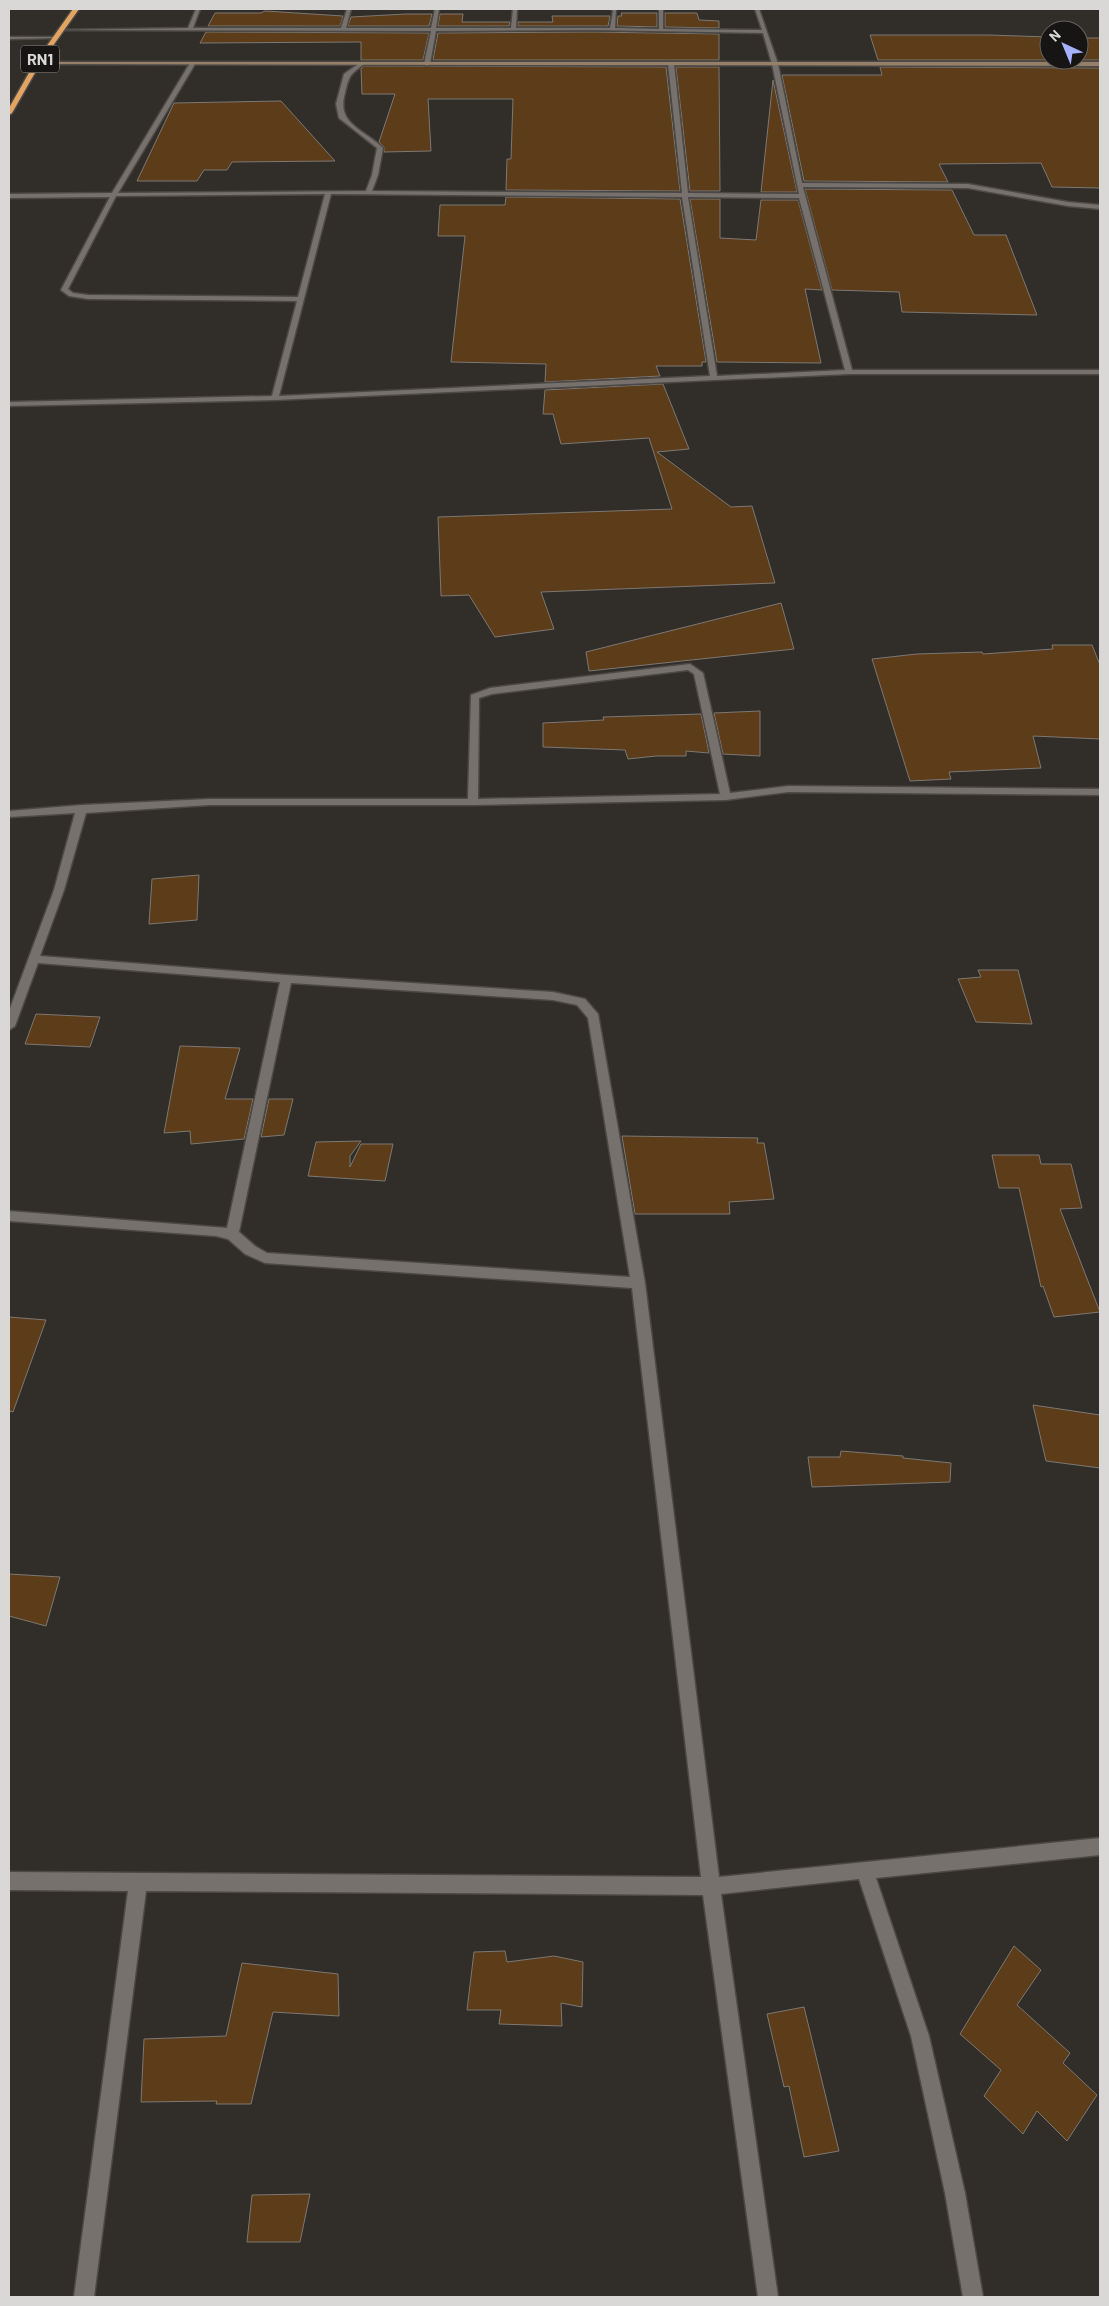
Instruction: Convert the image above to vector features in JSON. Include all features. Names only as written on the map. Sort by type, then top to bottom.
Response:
[{"type":"highway","name":"RN1","points":[[9,112],[37,64],[76,9]]},
{"type":"street","points":[[190,30],[198,9]]},
{"type":"street","points":[[343,29],[349,9]]},
{"type":"street","points":[[427,64],[437,9]]},
{"type":"street","points":[[513,29],[515,9]]},
{"type":"street","points":[[612,29],[615,10],[613,9]]},
{"type":"street","points":[[661,9],[661,30]]},
{"type":"street","points":[[757,9],[775,64],[802,196],[849,372]]},
{"type":"street","points":[[60,30],[612,29],[763,32]]},
{"type":"street","points":[[9,38],[54,38]]},
{"type":"street","points":[[37,64],[1100,64]]},
{"type":"street","points":[[192,64],[114,196],[64,290],[71,295],[300,299]]},
{"type":"street","points":[[361,64],[347,74],[339,104],[342,118],[380,148],[375,175],[368,193]]},
{"type":"street","points":[[671,64],[685,195],[714,379]]},
{"type":"street","points":[[800,185],[968,186],[1068,204],[1100,207]]},
{"type":"street","points":[[275,398],[328,192]]},
{"type":"street","points":[[9,196],[328,192],[802,196]]},
{"type":"street","points":[[9,404],[275,398],[849,372],[1100,372]]},
{"type":"street","points":[[473,802],[474,697],[490,691],[690,667],[698,674],[726,797]]},
{"type":"street","points":[[9,814],[82,808],[209,802],[473,802],[726,797],[788,789],[1100,792]]},
{"type":"street","points":[[9,1026],[59,890],[82,808]]},
{"type":"street","points":[[35,959],[286,979],[553,996],[580,1002],[594,1017],[638,1283],[711,1886],[768,2297]]},
{"type":"street","points":[[232,1234],[286,979]]},
{"type":"street","points":[[9,1216],[216,1231],[232,1234],[250,1250],[265,1258],[638,1283]]},
{"type":"street","points":[[9,1881],[711,1886],[1100,1846]]},
{"type":"street","points":[[864,1869],[920,2036],[955,2193],[973,2297]]},
{"type":"street","points":[[84,2297],[138,1882]]},
{"type":"building","points":[[265,11],[343,16],[340,26],[208,26],[215,13],[261,13]]},
{"type":"building","points":[[621,13],[657,13],[657,27],[617,26],[618,16],[622,16]]},
{"type":"building","points":[[665,13],[697,13],[699,20],[719,21],[719,28],[665,27]]},
{"type":"building","points":[[432,14],[429,26],[348,26],[351,17]]},
{"type":"building","points":[[440,14],[463,14],[462,22],[510,22],[509,26],[438,26]]},
{"type":"building","points":[[552,16],[610,16],[608,26],[518,26],[518,22],[553,22]]},
{"type":"building","points":[[206,32],[429,33],[423,60],[361,60],[361,42],[200,43]]},
{"type":"building","points":[[593,32],[719,34],[719,60],[433,60],[438,33]]},
{"type":"building","points":[[870,35],[1039,37],[1039,60],[878,60]]},
{"type":"building","points":[[1089,38],[1100,38],[1100,60],[1089,60]]},
{"type":"building","points":[[364,66],[666,67],[680,191],[506,190],[507,159],[511,159],[513,99],[428,99],[431,151],[384,152],[384,147],[379,142],[395,94],[362,94],[361,69]]},
{"type":"building","points":[[676,67],[719,67],[720,191],[690,191]]},
{"type":"building","points":[[880,67],[1039,68],[1039,70],[1089,70],[1089,68],[1100,68],[1100,188],[1052,187],[1041,163],[939,164],[948,182],[804,181],[782,75],[882,75]]},
{"type":"building","points":[[773,80],[797,192],[761,192]]},
{"type":"building","points":[[281,101],[335,161],[232,162],[227,170],[204,170],[197,181],[137,181],[174,103]]},
{"type":"building","points":[[805,189],[952,190],[974,235],[1006,235],[1037,315],[902,312],[899,292],[832,290]]},
{"type":"building","points":[[506,197],[680,199],[706,362],[702,362],[702,366],[656,366],[660,376],[545,382],[546,364],[451,362],[465,236],[438,236],[440,205],[505,205]]},
{"type":"building","points":[[690,199],[720,199],[720,238],[756,240],[761,200],[798,200],[822,290],[805,289],[821,363],[717,362]]},
{"type":"building","points":[[663,384],[689,449],[657,452],[731,507],[752,506],[775,583],[541,592],[554,629],[495,637],[469,595],[441,596],[438,517],[672,509],[649,438],[561,444],[553,414],[543,414],[545,390]]},
{"type":"building","points":[[781,603],[794,649],[589,671],[586,652]]},
{"type":"building","points":[[1052,645],[1092,645],[1100,665],[1100,739],[1033,736],[1041,768],[949,772],[951,779],[910,781],[872,659],[917,654],[982,652],[983,654],[1053,649]]},
{"type":"building","points":[[760,711],[760,756],[723,754],[714,713]]},
{"type":"building","points":[[701,714],[709,753],[686,751],[686,756],[656,756],[628,759],[625,750],[543,747],[543,723],[604,720],[603,717]]},
{"type":"building","points":[[199,875],[197,920],[149,924],[152,879]]},
{"type":"building","points":[[978,970],[1018,970],[1032,1024],[976,1022],[958,979],[981,977]]},
{"type":"building","points":[[36,1014],[100,1017],[90,1047],[25,1044]]},
{"type":"building","points":[[180,1046],[240,1048],[225,1099],[253,1099],[244,1139],[191,1144],[190,1131],[164,1133]]},
{"type":"building","points":[[269,1099],[293,1099],[284,1135],[261,1137]]},
{"type":"building","points":[[622,1136],[758,1138],[757,1143],[764,1143],[774,1199],[729,1202],[730,1214],[635,1214]]},
{"type":"building","points":[[361,1141],[350,1156],[350,1167],[361,1144],[393,1144],[385,1181],[308,1176],[316,1142]]},
{"type":"building","points":[[992,1155],[1039,1155],[1041,1164],[1071,1164],[1082,1208],[1060,1209],[1100,1312],[1054,1317],[1043,1286],[1041,1287],[1019,1188],[999,1188]]},
{"type":"building","points":[[9,1317],[46,1320],[13,1412],[9,1411]]},
{"type":"building","points":[[1033,1405],[1100,1415],[1100,1468],[1046,1461]]},
{"type":"building","points":[[841,1451],[903,1456],[903,1458],[951,1463],[950,1482],[812,1487],[808,1457],[840,1457]]},
{"type":"building","points":[[9,1574],[60,1577],[46,1626],[9,1616]]},
{"type":"building","points":[[1014,1946],[1041,1970],[1017,2005],[1070,2053],[1063,2063],[1097,2095],[1067,2141],[1037,2111],[1023,2134],[984,2096],[1001,2070],[960,2034]]},
{"type":"building","points":[[505,1951],[507,1962],[554,1956],[583,1962],[582,2007],[561,2003],[562,2026],[499,2024],[501,2010],[467,2010],[474,1952]]},
{"type":"building","points":[[242,1963],[338,1974],[339,2016],[273,2012],[251,2104],[216,2104],[217,2101],[141,2102],[144,2039],[226,2036]]},
{"type":"building","points":[[804,2007],[839,2151],[804,2157],[789,2086],[784,2087],[767,2014]]},
{"type":"building","points":[[310,2194],[300,2242],[247,2242],[252,2195]]}]
